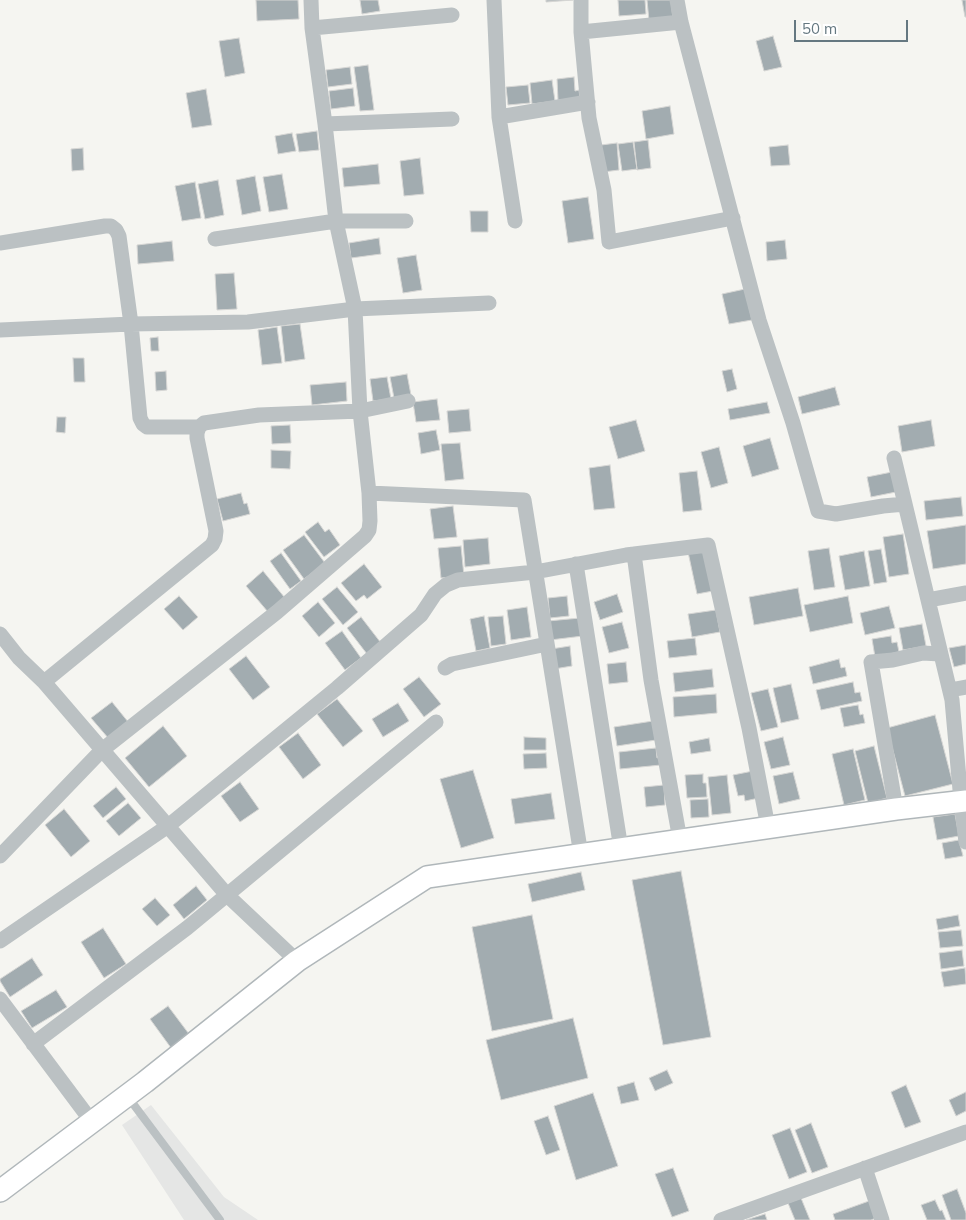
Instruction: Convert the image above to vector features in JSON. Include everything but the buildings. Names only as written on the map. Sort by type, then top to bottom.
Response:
[{"type":"street","points":[[0,856],[102,750],[277,612],[365,536],[369,530],[369,493],[360,411],[355,309],[336,221],[312,28],[311,0]]},
{"type":"street","points":[[494,0],[499,117],[515,222]]},
{"type":"street","points":[[581,0],[581,32],[589,118],[604,190],[609,242],[733,218]]},
{"type":"street","points":[[677,0],[680,22],[759,320],[793,422],[818,511],[836,514],[905,504]]},
{"type":"street","points":[[312,28],[452,15]]},
{"type":"street","points":[[581,32],[680,22]]},
{"type":"street","points":[[499,117],[588,102]]},
{"type":"street","points":[[325,124],[452,119]]},
{"type":"street","points":[[215,239],[336,221],[406,221]]},
{"type":"street","points":[[0,243],[105,226],[111,226],[116,230],[119,236],[131,324],[140,418],[147,427],[199,427]]},
{"type":"street","points":[[0,330],[131,324],[248,322],[355,309],[489,303]]},
{"type":"street","points":[[44,682],[212,545],[215,540],[216,531],[197,438],[199,427],[204,423],[259,416],[360,411],[408,401]]},
{"type":"street","points":[[894,458],[952,700],[964,801],[966,842]]},
{"type":"street","points":[[369,493],[524,500],[581,855]]},
{"type":"street","points":[[0,941],[168,826],[337,688],[421,615],[435,594],[446,585],[458,580],[535,572],[634,554],[708,545],[749,728],[768,827]]},
{"type":"street","points":[[634,554],[651,680],[680,840]]},
{"type":"street","points":[[576,564],[621,849]]},
{"type":"street","points":[[928,600],[966,593]]},
{"type":"street","points":[[0,634],[19,658],[44,682],[227,895],[297,961]]},
{"type":"street","points":[[444,668],[452,664],[547,644]]},
{"type":"street","points":[[896,809],[871,662],[923,654],[940,654]]},
{"type":"street","points":[[950,690],[966,687]]},
{"type":"street","points":[[33,1044],[187,928],[436,722]]},
{"type":"street","points":[[0,1191],[127,1096],[297,961],[427,877],[768,827],[964,801]]},
{"type":"street","points":[[0,999],[92,1122]]},
{"type":"street","points":[[726,1219],[966,1132]]},
{"type":"street","points":[[865,1168],[882,1220]]},
{"type":"lane","points":[[127,1096],[220,1220]]},
{"type":"shaded area","points":[[151,1105],[224,1197],[258,1220],[184,1220],[122,1125]]}]
